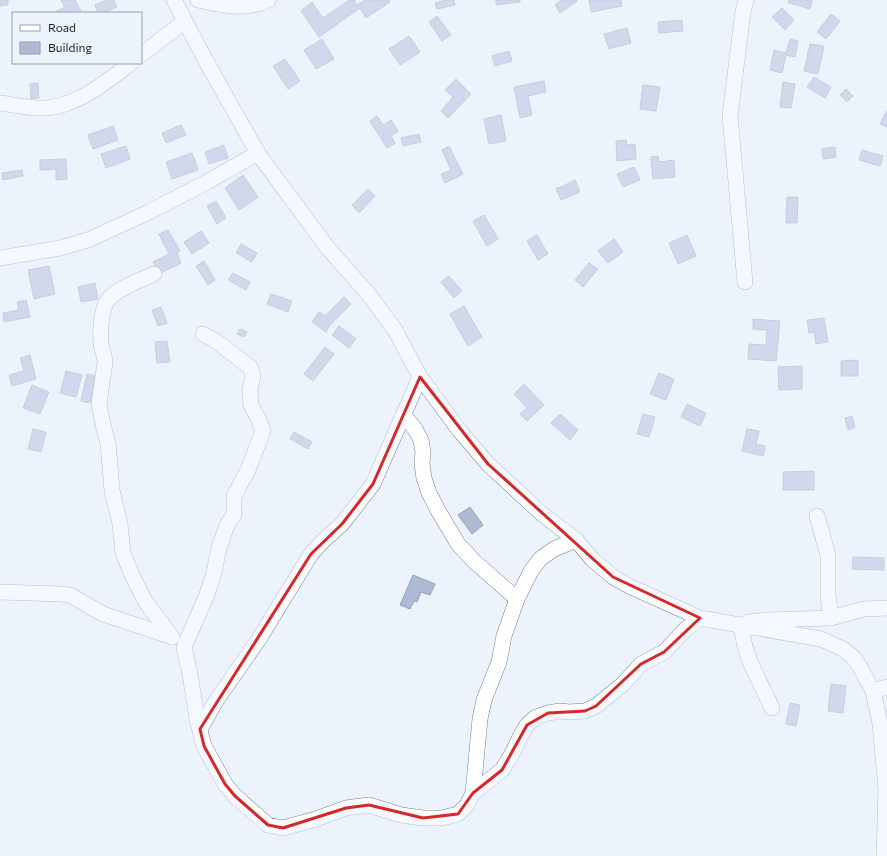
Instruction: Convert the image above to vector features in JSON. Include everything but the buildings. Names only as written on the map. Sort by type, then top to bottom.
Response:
[{"type":"street","points":[[174,0],[207,63],[258,153],[327,247],[370,296],[396,330],[420,377],[459,430],[488,464],[542,514],[576,540],[592,559],[613,577],[629,586],[700,618],[821,639],[842,649],[853,657],[880,689],[880,723],[886,789],[885,854]]},
{"type":"street","points":[[198,0],[220,6],[246,6],[268,0]]},
{"type":"street","points":[[745,282],[730,116],[742,18],[746,0]]},
{"type":"street","points":[[142,54],[185,21]]},
{"type":"street","points":[[0,103],[46,108],[72,102],[105,83],[130,64]]},
{"type":"street","points":[[0,258],[60,248],[88,240],[168,202],[258,153]]},
{"type":"street","points":[[154,274],[131,284],[111,297],[105,304],[100,326],[101,344],[105,357],[105,363],[99,403],[108,443],[112,490],[120,524],[123,553],[145,602],[178,642],[190,674],[197,719],[204,746],[225,784],[235,796],[268,825],[284,828],[316,819],[346,808],[369,805],[401,815],[423,818],[442,818],[458,814],[467,805],[473,793],[480,718],[484,700],[499,662],[504,636],[517,599],[531,571],[540,559],[554,549],[576,540]]},
{"type":"street","points":[[178,642],[206,597],[219,548],[227,525],[234,516],[234,496],[248,470],[263,431],[251,404],[250,390],[253,376],[250,367],[216,341],[203,334]]},
{"type":"street","points":[[200,729],[216,701],[259,639],[311,554],[342,524],[373,484],[420,377]]},
{"type":"street","points":[[403,414],[415,429],[421,440],[424,478],[429,493],[458,544],[475,562],[517,599]]},
{"type":"street","points":[[817,516],[828,555],[828,596],[831,618]]},
{"type":"street","points":[[0,592],[70,595],[103,614],[178,642]]},
{"type":"street","points":[[735,625],[768,620],[831,618],[864,609],[887,608]]},
{"type":"street","points":[[473,793],[502,770],[527,725],[536,718],[560,711],[569,712],[585,710],[596,706],[623,684],[641,664],[664,652],[686,629],[700,618]]},
{"type":"street","points":[[735,625],[751,664],[772,708]]},
{"type":"highlighted area","points":[[420,377],[488,464],[613,577],[700,618],[664,652],[641,664],[596,706],[585,711],[548,713],[527,725],[502,770],[473,793],[458,814],[423,818],[369,805],[346,808],[283,828],[268,825],[235,796],[225,784],[204,746],[200,729],[311,554],[342,524],[373,484]]}]
